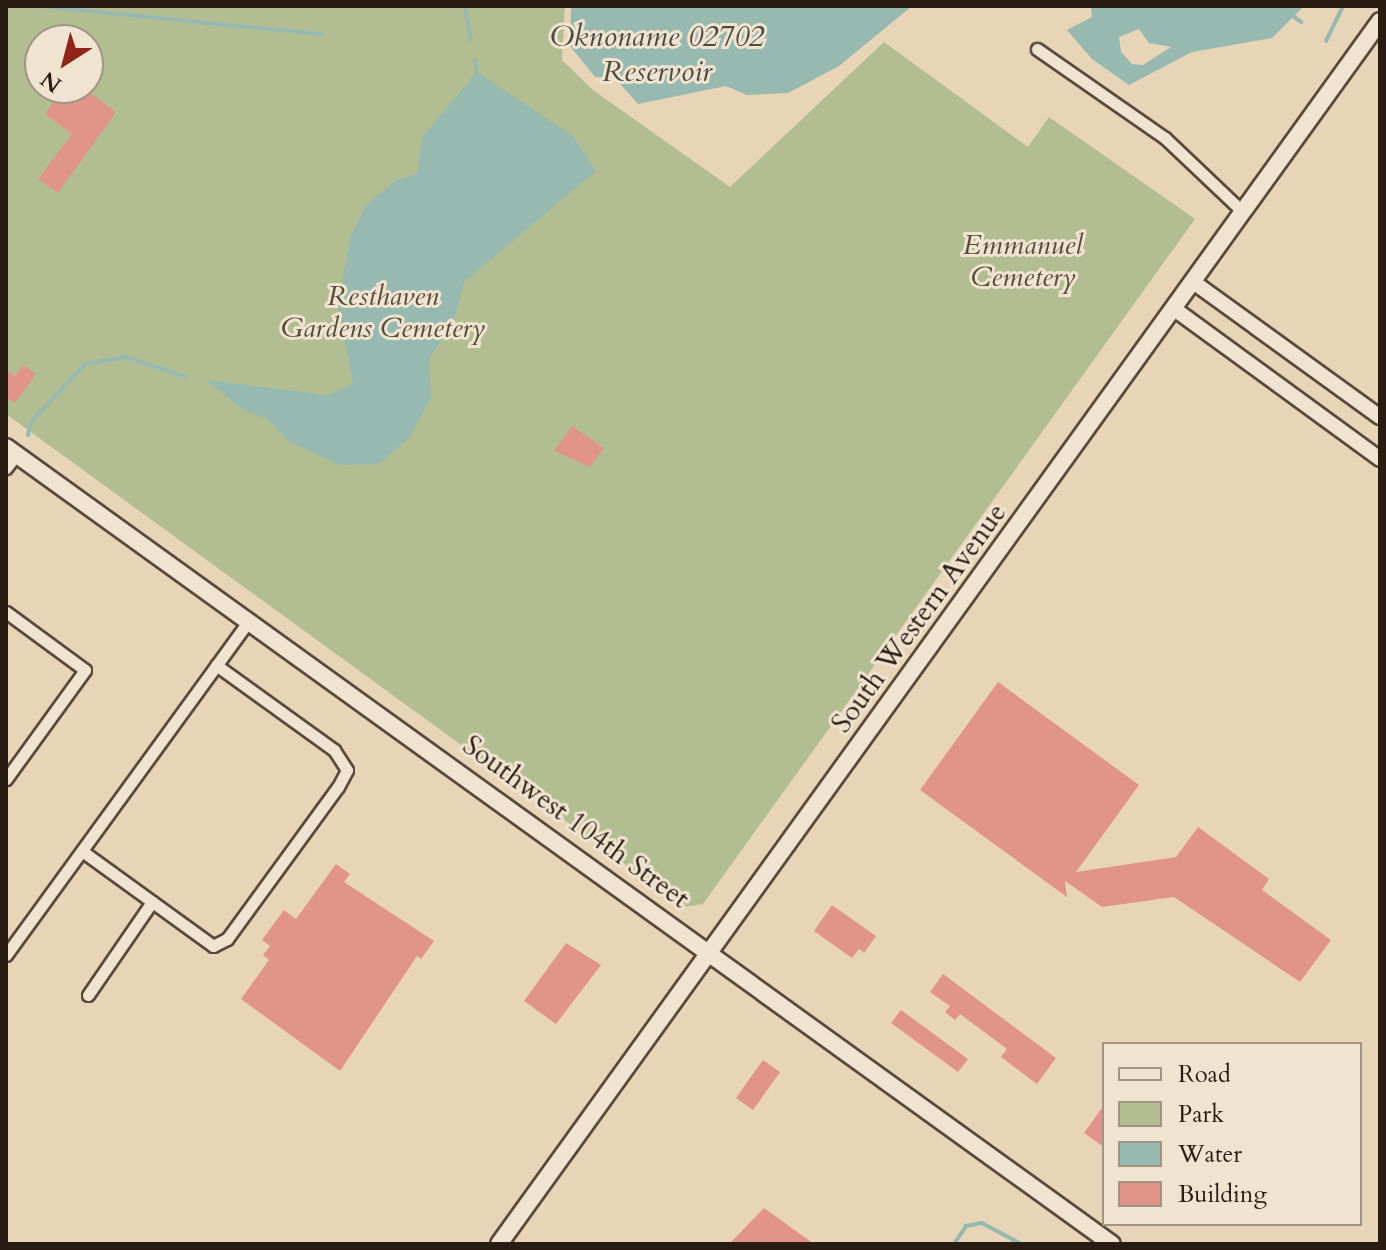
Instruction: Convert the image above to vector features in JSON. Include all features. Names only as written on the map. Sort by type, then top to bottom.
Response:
[{"type":"main road","name":"South Western Avenue","points":[[499,1244],[1380,21]]},
{"type":"main road","name":"Southwest 104th Street","points":[[11,450],[709,950],[1112,1244]]},
{"type":"street","points":[[1037,49],[1165,138],[1243,212]]},
{"type":"street","points":[[1192,281],[1380,417]]},
{"type":"street","points":[[1173,308],[1380,459]]},
{"type":"street","points":[[6,468],[11,450]]},
{"type":"street","points":[[6,612],[85,670],[6,779]]},
{"type":"street","points":[[6,955],[249,620]]},
{"type":"street","points":[[82,851],[213,946],[227,939],[347,770],[334,750],[216,665]]},
{"type":"street","points":[[88,995],[152,902]]},
{"type":"green space","name":"Resthaven Gardens Cemetery","points":[[6,6],[565,6],[562,60],[593,90],[730,187],[884,42],[1028,147],[1049,117],[1195,219],[703,904],[684,907],[6,414]]},
{"type":"water","name":"Oknoname 02702 Reservoir","points":[[571,6],[912,6],[839,66],[788,93],[747,95],[726,86],[638,104],[615,78],[595,77],[570,46]]},
{"type":"water","points":[[1091,6],[1304,6],[1272,38],[1192,52],[1129,85],[1092,59],[1067,30],[1092,17]],"holes":[[[1139,29],[1149,43],[1171,47],[1143,65],[1132,64],[1121,52],[1119,37]]]},
{"type":"water","points":[[477,72],[573,136],[596,171],[464,282],[453,325],[429,358],[431,397],[410,437],[379,464],[339,465],[290,442],[266,418],[245,411],[206,380],[328,395],[353,384],[338,305],[350,237],[366,205],[396,180],[417,174],[422,137]]},
{"type":"building","points":[[104,103],[116,112],[58,193],[38,179],[72,134],[45,114],[52,104]]},
{"type":"building","points":[[23,365],[36,374],[15,403],[6,397],[6,370],[15,376]]},
{"type":"building","points":[[572,426],[604,448],[590,467],[554,451]]},
{"type":"building","points":[[998,682],[1139,785],[1076,872],[1176,857],[1198,827],[1269,879],[1262,890],[1331,940],[1300,982],[1174,897],[1102,907],[1065,881],[1067,897],[920,790]]},
{"type":"building","points":[[336,864],[350,874],[344,882],[434,941],[421,959],[417,956],[340,1071],[241,999],[269,960],[263,955],[270,946],[262,940],[284,910],[296,919]]},
{"type":"building","points":[[832,905],[876,936],[864,953],[859,949],[852,958],[814,931]]},
{"type":"building","points":[[566,943],[601,965],[556,1024],[524,1001]]},
{"type":"building","points":[[943,974],[1056,1058],[1037,1084],[1001,1057],[1007,1049],[960,1014],[955,1020],[945,1012],[950,1006],[930,992]]},
{"type":"building","points":[[901,1010],[968,1059],[958,1072],[891,1023]]},
{"type":"building","points":[[763,1060],[780,1072],[753,1110],[736,1098]]},
{"type":"building","points":[[1102,1108],[1102,1146],[1084,1133]]},
{"type":"building","points":[[764,1208],[814,1244],[729,1244]]},
{"type":"waterway","points":[[39,6],[322,34]]},
{"type":"waterway","points":[[465,6],[471,39]]},
{"type":"waterway","points":[[1326,41],[1343,6]]},
{"type":"waterway","points":[[1290,14],[1301,22]]},
{"type":"waterway","points":[[475,60],[477,72]]},
{"type":"waterway","points":[[28,435],[31,422],[85,364],[126,357],[186,377]]},
{"type":"waterway","points":[[954,1244],[966,1226],[982,1223],[1021,1244]]},
{"type":"park label","name":"Emmanuel Cemetery","points":[[1023,261]]}]
